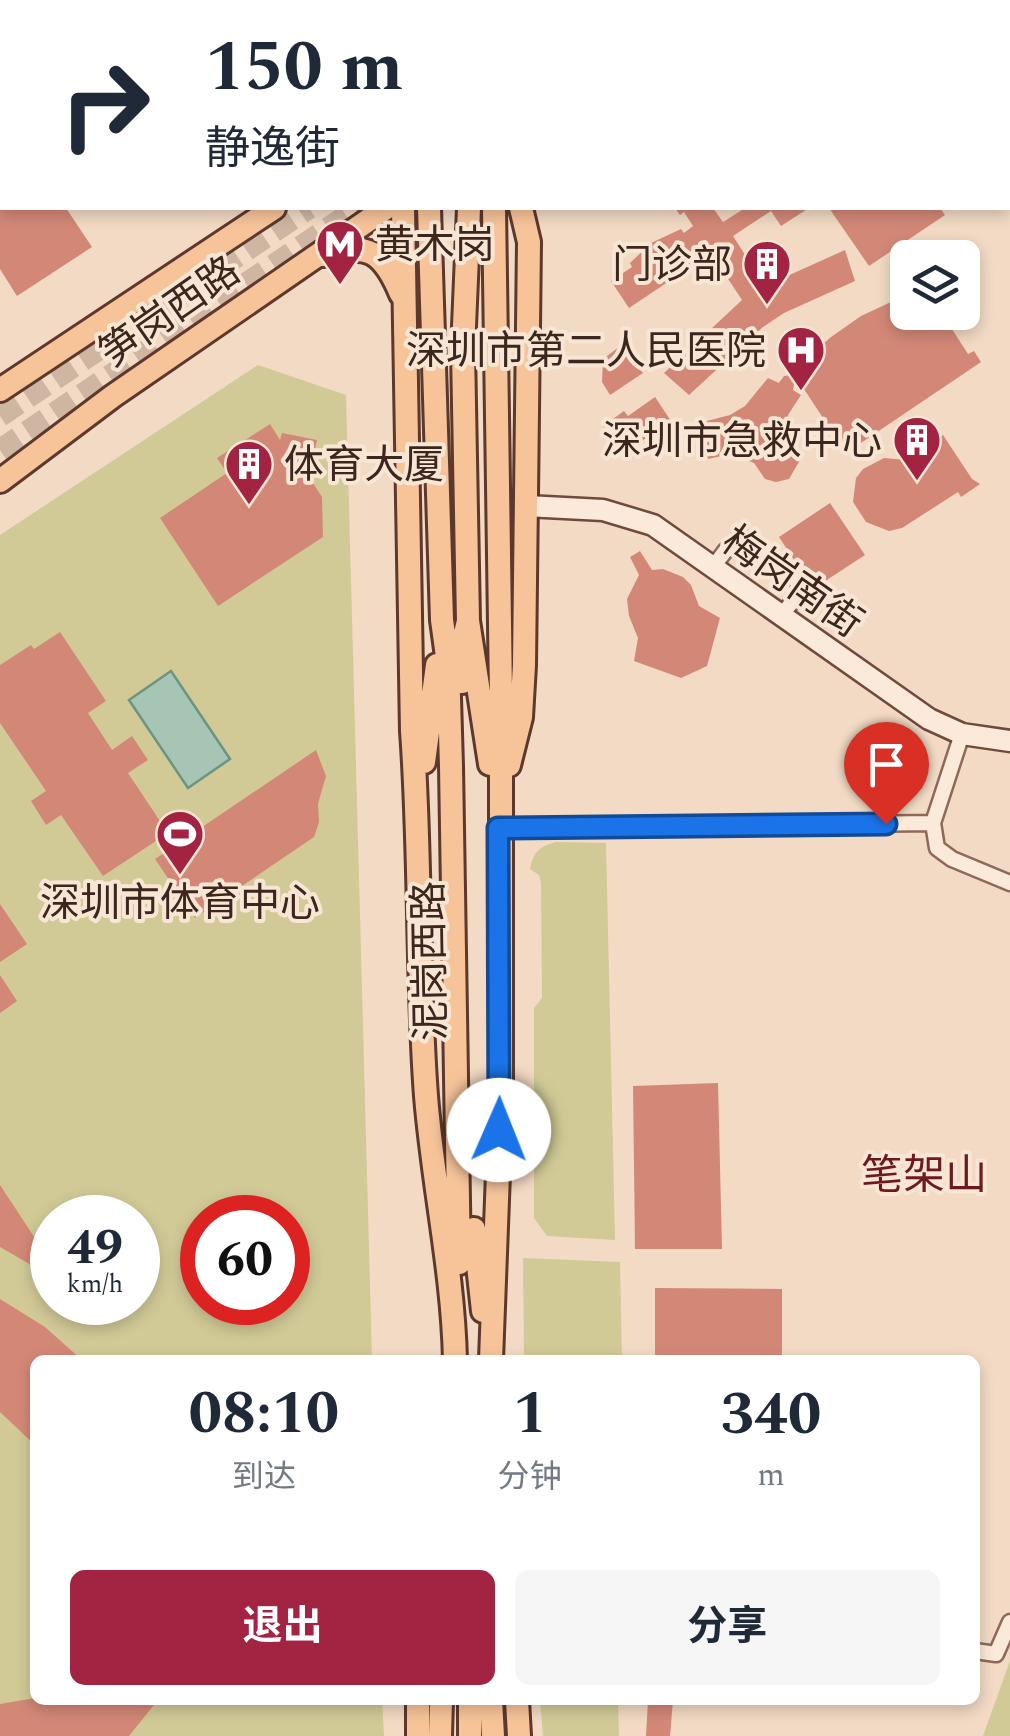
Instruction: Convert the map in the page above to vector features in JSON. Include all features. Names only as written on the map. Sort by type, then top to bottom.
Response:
[{"type":"main road","name":"笋岗西路","points":[[0,390],[271,210]]},
{"type":"main road","name":"笋岗西路","points":[[0,482],[113,396],[383,210]]},
{"type":"main road","name":"泥岗西路","points":[[403,210],[412,732],[418,806],[426,1096],[455,1355]]},
{"type":"main road","name":"泥岗西路","points":[[429,210],[442,620],[449,715],[460,1247],[454,1328]]},
{"type":"main road","name":"泥岗西路","points":[[469,210],[464,350],[468,621],[498,818]]},
{"type":"main road","name":"泥岗西路","points":[[491,1355],[500,1094],[501,694],[494,210]]},
{"type":"main road","points":[[498,818],[521,717],[526,613],[529,242],[521,210]]},
{"type":"main road","points":[[310,258],[350,248],[371,252],[388,264],[404,302]]},
{"type":"main road","name":"泥岗西路","points":[[418,806],[442,620]]},
{"type":"main road","name":"泥岗西路","points":[[468,621],[462,646],[472,1200],[476,1268],[490,1355]]},
{"type":"main road","points":[[418,1705],[418,1736]]},
{"type":"main road","points":[[440,1736],[441,1705]]},
{"type":"main road","points":[[470,1705],[470,1736]]},
{"type":"main road","points":[[491,1705],[492,1736]]},
{"type":"main road","points":[[517,1705],[519,1736]]},
{"type":"street","name":"梅岗南街","points":[[526,506],[603,510],[637,518],[720,558],[781,615],[922,714],[962,734],[1010,741]]},
{"type":"street","points":[[740,536],[802,585],[802,591],[781,615]]},
{"type":"street","points":[[962,734],[933,823],[936,848],[952,859],[1010,883]]},
{"type":"street","points":[[498,818],[933,823]]},
{"type":"street","points":[[980,1652],[996,1654],[1010,1622]]},
{"type":"shaded area","name":"深圳市体育中心","points":[[258,365],[346,395],[372,1355],[30,1355],[30,1705],[382,1705],[384,1736],[0,1736],[0,535]]},
{"type":"shaded area","points":[[171,671],[230,759],[188,788],[129,700]]},
{"type":"shaded area","points":[[556,842],[606,843],[615,1240],[547,1236],[534,1218],[534,1008],[542,998],[541,883],[539,875],[530,869],[538,851]]},
{"type":"shaded area","points":[[523,1258],[620,1262],[622,1355],[524,1355]]},
{"type":"shaded area","points":[[1010,1661],[1010,1736],[983,1736]]},
{"type":"shaded area","points":[[540,1705],[618,1705],[619,1736],[543,1736]]},
{"type":"building","points":[[0,210],[67,210],[92,247],[17,296],[0,269]]},
{"type":"building","name":"门诊部","points":[[676,210],[714,210],[723,222],[742,210],[806,210],[781,226],[771,211],[733,236],[765,286],[845,250],[855,281],[784,313],[763,327],[689,395],[664,373],[742,300],[711,253],[629,308],[611,281],[632,267],[630,263],[651,243],[681,229],[684,233],[693,226],[684,212],[680,215]]},
{"type":"building","points":[[830,210],[941,210],[945,215],[908,240],[890,240],[890,252],[869,266]]},
{"type":"building","points":[[890,302],[890,330],[953,330],[968,354],[974,351],[981,362],[846,453],[800,383],[814,352],[861,316]]},
{"type":"building","points":[[623,344],[643,373],[610,395],[602,382],[603,359]]},
{"type":"building","points":[[784,376],[795,378],[793,390],[801,395],[788,415],[790,439],[800,460],[789,479],[765,479],[754,463],[731,454],[708,459],[697,439],[703,432],[703,422],[730,415],[745,406],[768,378],[779,383]]},
{"type":"building","points":[[655,397],[671,421],[630,449],[619,453],[614,450],[603,426],[624,411],[628,416]]},
{"type":"building","name":"体育大厦","points":[[270,424],[280,440],[282,433],[317,440],[309,477],[322,497],[323,537],[218,606],[160,518],[227,473],[217,458]]},
{"type":"building","name":"深圳市急救中心","points":[[943,435],[972,479],[980,484],[961,497],[958,492],[902,528],[889,531],[866,522],[853,502],[856,478],[863,469],[884,458],[907,460]]},
{"type":"building","points":[[830,503],[865,555],[813,589],[779,537]]},
{"type":"building","points":[[640,551],[652,570],[663,569],[683,577],[691,585],[699,606],[720,618],[707,666],[681,678],[634,661],[638,638],[627,599],[639,575],[630,557]]},
{"type":"building","points":[[60,632],[106,701],[88,713],[112,750],[132,736],[148,760],[128,773],[168,833],[103,876],[61,815],[46,825],[31,801],[46,791],[0,723],[0,665]]},
{"type":"building","points":[[316,750],[326,776],[314,837],[195,918],[155,859]]},
{"type":"building","points":[[0,904],[27,944],[0,962]]},
{"type":"building","points":[[0,975],[17,1001],[0,1013]]},
{"type":"building","points":[[718,1083],[722,1249],[635,1249],[633,1086]]},
{"type":"building","points":[[0,1185],[30,1231],[30,1264],[0,1247]]},
{"type":"building","points":[[655,1288],[782,1289],[782,1355],[655,1355]]},
{"type":"building","points":[[0,1299],[30,1318],[30,1325],[45,1327],[76,1355],[30,1355],[30,1440],[0,1412]]},
{"type":"building","points":[[30,1699],[30,1705],[154,1705],[129,1736],[0,1736],[0,1704]]},
{"type":"building","points":[[648,1705],[673,1705],[670,1736],[646,1736]]},
{"type":"tunnel","points":[[0,416],[306,210]]},
{"type":"tunnel","points":[[0,450],[355,210]]},
{"type":"place","name":"黄木岗","points":[[340,286]]},
{"type":"place","name":"门诊部","points":[[767,306]]},
{"type":"place","name":"深圳市第二人民医院","points":[[801,392]]},
{"type":"place","name":"深圳市急救中心","points":[[917,482]]},
{"type":"place","name":"体育大厦","points":[[249,506]]},
{"type":"place","name":"深圳市体育中心","points":[[180,876]]},
{"type":"district","name":"笔架山","points":[[924,1174]]},
{"type":"route","points":[[499,1130],[498,828],[886,824]]}]
